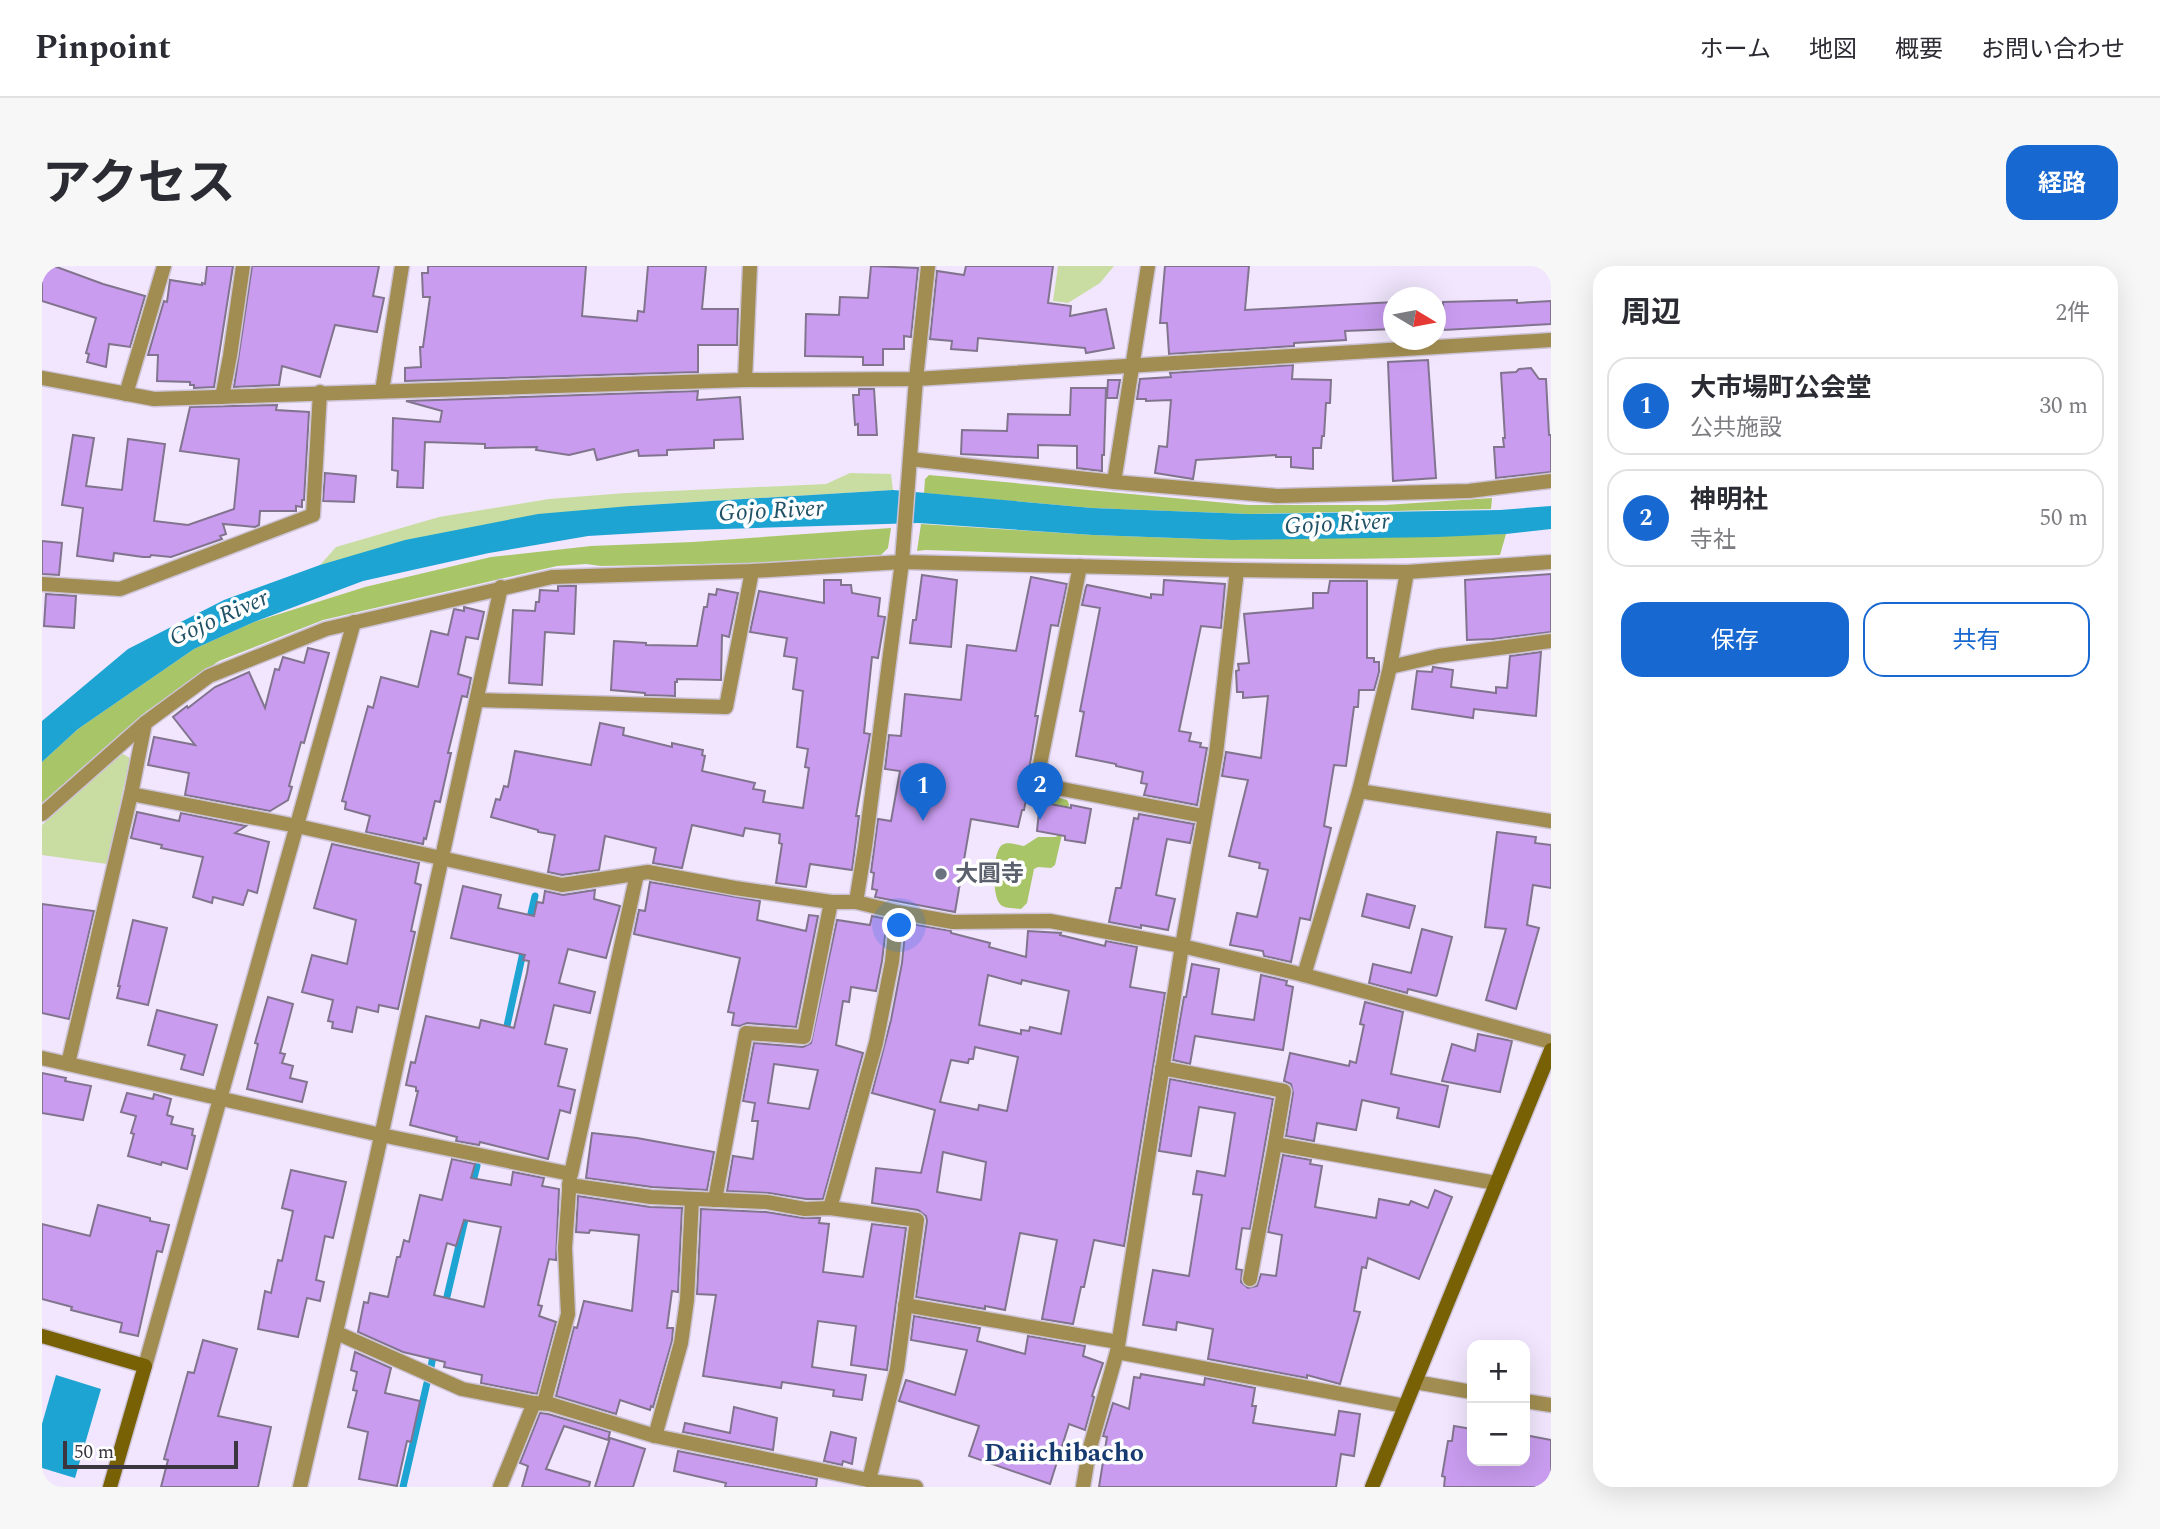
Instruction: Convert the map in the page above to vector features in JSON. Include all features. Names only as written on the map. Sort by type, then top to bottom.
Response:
[{"type":"main road","points":[[1372,1487],[1551,1050]]},
{"type":"main road","points":[[42,1336],[145,1366],[110,1487]]},
{"type":"street","points":[[126,394],[164,266]]},
{"type":"street","points":[[222,397],[243,266]]},
{"type":"street","points":[[382,391],[402,266]]},
{"type":"street","points":[[745,380],[750,266]]},
{"type":"street","points":[[856,902],[902,557],[928,266]]},
{"type":"street","points":[[1114,482],[1130,366],[1148,266]]},
{"type":"street","points":[[42,378],[154,399],[745,380],[916,379],[1551,340]]},
{"type":"street","points":[[42,584],[120,589],[313,515],[320,392]]},
{"type":"street","points":[[909,466],[1277,496],[1469,491],[1551,481]]},
{"type":"street","points":[[42,814],[145,723],[209,676],[326,629],[552,577],[752,571],[902,557],[1080,566],[1407,572],[1551,562]]},
{"type":"street","points":[[1080,566],[1036,784],[1203,816]]},
{"type":"street","points":[[1083,1487],[1089,1451],[1118,1347],[1203,816],[1216,754],[1237,570]]},
{"type":"street","points":[[477,700],[726,707],[752,571]]},
{"type":"street","points":[[1304,975],[1359,791],[1390,667],[1407,572]]},
{"type":"street","points":[[300,1487],[337,1333],[501,587]]},
{"type":"street","points":[[145,1366],[354,622]]},
{"type":"street","points":[[1390,667],[1438,656],[1551,641]]},
{"type":"street","points":[[68,1064],[145,723]]},
{"type":"street","points":[[1359,791],[1551,821]]},
{"type":"street","points":[[131,794],[297,826],[562,885],[648,872],[831,902],[856,902],[953,922],[1050,921],[1182,946],[1304,975],[1551,1042]]},
{"type":"street","points":[[500,1487],[539,1403],[568,1314],[565,1248],[570,1180],[637,874]]},
{"type":"street","points":[[715,1200],[746,1032],[804,1037],[831,902]]},
{"type":"street","points":[[830,1208],[876,1043],[892,962],[897,912]]},
{"type":"street","points":[[42,1058],[570,1180],[651,1196],[767,1202],[805,1209],[830,1208],[917,1220],[897,1369],[875,1483]]},
{"type":"street","points":[[1162,1068],[1284,1091],[1250,1279]]},
{"type":"street","points":[[1275,1144],[1496,1183]]},
{"type":"street","points":[[654,1436],[681,1343],[687,1300],[692,1199]]},
{"type":"street","points":[[905,1305],[1405,1406]]},
{"type":"street","points":[[337,1333],[462,1389],[539,1403],[654,1436],[875,1483],[916,1487]]},
{"type":"street","points":[[1415,1382],[1467,1391]]},
{"type":"street","points":[[1530,1402],[1551,1405]]},
{"type":"green space","points":[[1058,266],[1114,266],[1100,283],[1068,303],[1053,301]]},
{"type":"green space","points":[[850,473],[891,474],[893,490],[630,506],[320,565],[336,547],[439,517],[549,499],[826,484]]},
{"type":"green space","points":[[929,475],[1248,505],[1385,505],[1492,498],[1491,509],[1249,514],[1092,508],[924,493],[925,479]]},
{"type":"green space","points":[[921,524],[1093,535],[1231,540],[1506,534],[1500,555],[1356,559],[1213,558],[917,551]]},
{"type":"green space","points":[[891,528],[888,548],[881,555],[755,563],[557,566],[323,620],[219,661],[147,711],[42,803],[42,762],[78,729],[194,649],[254,622],[365,587],[491,557],[591,546],[693,542]]},
{"type":"green space","points":[[121,753],[130,758],[107,864],[42,855],[42,825]]},
{"type":"green space","points":[[980,769],[1028,783],[1031,790],[1067,800],[1069,804],[1055,865],[1051,868],[1034,869],[1027,903],[1021,909],[1004,907],[997,899],[994,874],[996,856],[1004,844],[1024,846],[1038,837],[1056,837],[1059,834],[1062,809],[1051,802],[1022,794]]},
{"type":"water","name":"Gojo River","points":[[893,490],[1092,508],[1249,514],[1500,510],[1551,506],[1551,529],[1438,537],[1231,540],[1093,535],[918,523],[588,536],[489,553],[363,581],[254,622],[194,649],[78,729],[42,762],[42,721],[128,649],[224,600],[320,565],[405,540],[538,514]]},
{"type":"water","points":[[56,1375],[101,1389],[75,1478],[42,1468],[42,1424]]},
{"type":"building","points":[[42,266],[54,266],[145,296],[130,347],[109,344],[106,367],[87,362],[89,354],[86,353],[96,318],[42,301]]},
{"type":"building","points":[[207,266],[233,266],[214,387],[194,388],[190,382],[157,381],[158,355],[148,355],[164,301],[167,302],[170,280],[205,284]]},
{"type":"building","points":[[252,266],[379,266],[373,296],[384,298],[377,332],[335,325],[320,377],[282,366],[279,385],[234,387]]},
{"type":"building","points":[[428,266],[586,266],[582,316],[637,321],[638,311],[644,312],[648,266],[706,266],[702,309],[738,309],[737,345],[698,345],[698,372],[405,381],[405,368],[421,367],[420,347],[423,347],[430,297],[423,297],[422,273],[428,273]]},
{"type":"building","points":[[871,266],[918,268],[911,337],[904,336],[904,349],[883,349],[883,365],[863,365],[863,357],[805,356],[806,314],[839,315],[840,297],[868,298]]},
{"type":"building","points":[[966,266],[1053,266],[1048,303],[1071,306],[1070,316],[1106,309],[1114,348],[1086,353],[1085,348],[978,338],[977,351],[951,349],[952,341],[930,339],[937,271],[964,275]]},
{"type":"building","points":[[1165,266],[1249,266],[1245,310],[1383,303],[1383,329],[1345,331],[1346,340],[1294,343],[1294,346],[1169,354],[1167,323],[1160,323]]},
{"type":"building","points":[[1551,301],[1551,324],[1446,330],[1446,302]]},
{"type":"building","points":[[1428,360],[1436,478],[1393,481],[1388,362]]},
{"type":"building","points":[[1293,365],[1292,379],[1331,380],[1330,403],[1326,403],[1324,436],[1321,448],[1313,448],[1313,469],[1291,467],[1291,457],[1276,455],[1196,460],[1193,479],[1155,473],[1159,446],[1167,447],[1171,400],[1137,399],[1140,379],[1171,377],[1170,373]]},
{"type":"building","points":[[1531,368],[1539,379],[1546,379],[1551,472],[1496,478],[1494,447],[1504,447],[1505,438],[1501,373]]},
{"type":"building","points":[[1108,380],[1120,380],[1117,398],[1107,398]]},
{"type":"building","points":[[1071,388],[1106,388],[1102,471],[1077,468],[1077,446],[1038,445],[1038,458],[961,454],[962,430],[1007,431],[1008,414],[1070,415]]},
{"type":"building","points":[[859,389],[874,389],[877,435],[858,435],[853,395],[859,395]]},
{"type":"building","points":[[698,391],[697,400],[740,397],[743,439],[714,440],[714,448],[667,450],[667,455],[639,456],[638,450],[597,460],[594,449],[569,455],[536,450],[537,447],[485,448],[485,444],[425,442],[423,488],[397,487],[398,471],[392,470],[393,418],[440,422],[442,411],[406,401]]},
{"type":"building","points":[[277,405],[276,410],[309,412],[302,507],[296,506],[296,511],[260,511],[259,525],[255,527],[223,524],[226,534],[220,536],[222,539],[171,557],[114,553],[113,561],[77,556],[83,508],[62,505],[73,435],[94,438],[86,486],[122,490],[128,439],[165,444],[154,521],[188,525],[234,509],[239,459],[180,451],[190,407]]},
{"type":"building","points":[[325,473],[356,476],[354,502],[323,501]]},
{"type":"building","points":[[42,541],[62,543],[59,575],[42,574]]},
{"type":"building","points":[[1551,574],[1551,632],[1467,640],[1465,580]]},
{"type":"building","points":[[922,575],[957,580],[951,647],[910,643]]},
{"type":"building","points":[[1031,577],[1067,584],[1058,626],[1051,625],[1035,716],[1038,716],[1028,789],[1018,827],[971,819],[955,912],[875,897],[877,890],[872,889],[874,873],[871,872],[878,819],[891,821],[900,771],[885,769],[889,735],[901,736],[905,694],[961,700],[967,645],[1016,651]]},
{"type":"building","points":[[824,580],[841,580],[841,585],[851,585],[852,593],[880,598],[878,616],[885,617],[878,658],[872,657],[864,733],[870,734],[856,816],[859,816],[852,870],[810,864],[806,887],[776,883],[782,844],[779,843],[780,834],[745,828],[743,836],[692,825],[682,868],[653,863],[656,848],[605,836],[599,870],[562,875],[548,872],[555,835],[491,817],[496,799],[500,800],[504,786],[508,787],[515,751],[591,765],[600,723],[624,728],[623,735],[672,747],[672,743],[703,750],[702,755],[705,756],[702,771],[755,783],[753,789],[765,791],[763,802],[803,808],[809,768],[805,767],[808,749],[797,747],[803,691],[793,689],[797,658],[784,656],[787,638],[750,632],[759,591],[824,603]]},
{"type":"building","points":[[1164,580],[1225,584],[1221,628],[1201,626],[1179,731],[1191,733],[1189,741],[1201,743],[1200,747],[1207,748],[1197,805],[1144,795],[1147,784],[1141,783],[1143,772],[1076,756],[1084,712],[1080,711],[1100,608],[1082,605],[1087,585],[1151,598],[1151,594],[1163,595]]},
{"type":"building","points":[[1330,581],[1367,581],[1367,658],[1374,658],[1374,662],[1379,662],[1379,672],[1374,690],[1359,690],[1346,766],[1334,765],[1324,826],[1331,828],[1310,920],[1300,918],[1291,962],[1264,956],[1263,951],[1230,945],[1237,913],[1257,917],[1268,870],[1259,868],[1260,863],[1229,856],[1248,780],[1222,776],[1226,752],[1261,758],[1268,696],[1243,698],[1243,692],[1237,692],[1238,664],[1249,663],[1244,614],[1313,608],[1313,593],[1328,593]]},
{"type":"building","points":[[558,586],[576,586],[574,634],[545,632],[542,685],[509,683],[513,610],[535,611],[540,590],[558,591]]},
{"type":"building","points":[[717,589],[738,593],[729,637],[722,635],[721,680],[677,679],[675,696],[611,690],[614,641],[697,646],[704,607],[707,607],[709,594],[716,595]]},
{"type":"building","points":[[46,594],[76,596],[74,628],[44,626]]},
{"type":"building","points":[[464,607],[484,612],[478,639],[466,637],[458,674],[471,678],[467,697],[462,696],[448,753],[451,753],[440,802],[435,801],[426,839],[424,838],[423,844],[366,832],[370,816],[345,809],[346,802],[342,801],[368,706],[373,708],[381,677],[418,687],[431,631],[448,635],[454,609],[464,611]]},
{"type":"building","points":[[308,648],[329,653],[304,743],[301,742],[288,800],[270,811],[185,795],[189,773],[148,765],[154,737],[195,745],[173,717],[187,706],[188,708],[215,687],[249,672],[265,708],[275,669],[279,670],[283,657],[304,663]]},
{"type":"building","points":[[1541,652],[1536,716],[1474,709],[1473,718],[1412,709],[1417,671],[1432,672],[1433,667],[1453,670],[1451,687],[1496,693],[1496,687],[1507,688],[1510,656]]},
{"type":"building","points":[[1040,802],[1091,809],[1085,843],[1037,831]]},
{"type":"building","points":[[137,812],[179,821],[181,813],[246,826],[235,833],[269,842],[257,893],[248,890],[243,905],[213,897],[212,903],[193,897],[203,857],[131,838]]},
{"type":"building","points":[[1139,814],[1194,824],[1190,843],[1167,839],[1156,895],[1175,899],[1168,930],[1109,922],[1116,888],[1121,888],[1134,818],[1138,819]]},
{"type":"building","points":[[1497,832],[1536,837],[1535,843],[1551,845],[1551,888],[1533,885],[1527,925],[1539,928],[1516,1009],[1486,1000],[1506,929],[1485,927]]},
{"type":"building","points":[[332,844],[419,863],[415,883],[421,885],[411,931],[415,932],[398,1009],[379,1005],[378,1012],[357,1007],[352,1032],[332,1028],[333,1022],[328,1021],[333,1000],[302,992],[312,955],[347,964],[356,920],[314,908]]},
{"type":"building","points":[[650,882],[760,901],[757,920],[806,931],[809,915],[818,916],[796,1027],[747,1023],[732,1025],[734,1013],[728,1012],[740,958],[634,934],[639,910],[645,911]]},
{"type":"building","points":[[463,886],[501,895],[498,908],[534,916],[537,902],[543,903],[545,891],[563,895],[595,890],[594,899],[620,906],[606,958],[568,949],[559,983],[595,992],[590,1013],[554,1005],[545,1044],[567,1049],[558,1086],[575,1090],[570,1113],[560,1110],[548,1159],[480,1142],[479,1145],[456,1141],[457,1137],[410,1125],[418,1091],[416,1087],[406,1085],[411,1062],[415,1063],[426,1016],[479,1028],[481,1020],[514,1028],[527,973],[529,961],[523,960],[525,955],[451,938]]},
{"type":"building","points":[[1367,894],[1415,906],[1409,928],[1362,916]]},
{"type":"building","points":[[42,904],[94,911],[69,1019],[42,1013]]},
{"type":"building","points":[[872,916],[887,919],[876,991],[851,987],[849,1002],[843,1001],[836,1045],[863,1053],[823,1199],[727,1191],[733,1156],[753,1159],[758,1121],[752,1121],[755,1103],[743,1101],[754,1043],[803,1047],[811,1043],[837,920],[870,925]],"holes":[[[774,1064],[818,1070],[809,1109],[768,1103]]]},
{"type":"building","points":[[133,920],[167,928],[148,1005],[117,998]]},
{"type":"building","points":[[906,923],[951,931],[990,943],[989,947],[1026,957],[1028,931],[1061,933],[1060,935],[1105,946],[1106,941],[1137,947],[1130,987],[1165,993],[1124,1246],[1094,1240],[1073,1324],[1042,1319],[1057,1240],[1020,1233],[1005,1310],[916,1297],[926,1216],[918,1210],[872,1203],[876,1168],[921,1173],[935,1110],[872,1093],[902,963]],"holes":[[[988,975],[1021,984],[1022,980],[1069,991],[1061,1034],[1030,1027],[1029,1031],[1021,1030],[1021,1034],[979,1025]],[[975,1047],[1018,1057],[1007,1111],[979,1105],[978,1110],[940,1102],[951,1060],[968,1063],[969,1059],[973,1059]],[[943,1152],[986,1162],[981,1200],[937,1192]]]},
{"type":"building","points":[[1422,929],[1452,937],[1437,995],[1408,989],[1407,993],[1369,983],[1373,964],[1411,973]]},
{"type":"building","points":[[1192,964],[1219,969],[1212,1014],[1254,1020],[1261,975],[1287,981],[1286,985],[1293,987],[1283,1050],[1195,1036],[1190,1064],[1173,1060]]},
{"type":"building","points":[[268,997],[293,1004],[280,1053],[285,1054],[282,1063],[293,1066],[290,1078],[307,1082],[302,1102],[247,1089],[258,1044],[255,1043]]},
{"type":"building","points":[[1365,1002],[1403,1012],[1391,1074],[1448,1086],[1439,1127],[1397,1118],[1399,1108],[1362,1100],[1356,1130],[1317,1123],[1314,1141],[1286,1136],[1293,1093],[1291,1084],[1284,1081],[1290,1053],[1349,1066],[1350,1061],[1356,1063],[1364,1025],[1360,1024]]},
{"type":"building","points":[[157,1010],[217,1025],[203,1075],[181,1069],[185,1055],[148,1045]]},
{"type":"building","points":[[1478,1034],[1512,1041],[1500,1092],[1442,1081],[1452,1044],[1475,1051]]},
{"type":"building","points":[[42,1073],[91,1086],[83,1120],[42,1113]]},
{"type":"building","points":[[1170,1079],[1273,1099],[1250,1229],[1242,1228],[1236,1269],[1242,1270],[1241,1282],[1248,1288],[1257,1286],[1261,1274],[1276,1276],[1282,1235],[1268,1232],[1283,1155],[1311,1160],[1310,1164],[1322,1166],[1315,1207],[1376,1218],[1379,1199],[1409,1205],[1411,1201],[1428,1208],[1435,1190],[1452,1197],[1419,1279],[1368,1258],[1366,1268],[1362,1267],[1354,1311],[1360,1312],[1340,1384],[1307,1375],[1307,1378],[1208,1359],[1213,1329],[1177,1322],[1176,1330],[1143,1325],[1153,1270],[1189,1276],[1202,1195],[1193,1194],[1197,1171],[1225,1176],[1235,1113],[1199,1107],[1191,1156],[1159,1151]]},
{"type":"building","points":[[127,1093],[153,1099],[154,1094],[171,1099],[167,1115],[173,1117],[171,1124],[193,1129],[192,1135],[195,1136],[187,1169],[128,1156],[136,1116],[121,1112]]},
{"type":"building","points":[[592,1133],[714,1152],[707,1190],[652,1187],[586,1178]]},
{"type":"building","points":[[452,1159],[475,1164],[471,1178],[511,1185],[513,1172],[544,1178],[542,1186],[559,1189],[556,1260],[549,1259],[538,1305],[542,1306],[539,1316],[556,1322],[537,1394],[481,1383],[482,1375],[444,1367],[445,1362],[403,1352],[358,1332],[364,1302],[368,1303],[370,1293],[388,1297],[397,1257],[400,1257],[404,1240],[409,1242],[420,1195],[442,1200]],"holes":[[[464,1220],[501,1227],[484,1307],[434,1295],[447,1243],[456,1246]]]},
{"type":"building","points":[[291,1170],[346,1182],[333,1238],[325,1236],[316,1280],[324,1282],[320,1301],[307,1298],[298,1337],[258,1329],[265,1291],[271,1293],[278,1260],[282,1261],[293,1211],[282,1208]]},
{"type":"building","points":[[578,1196],[650,1207],[682,1208],[678,1292],[672,1291],[667,1328],[673,1328],[672,1341],[650,1410],[620,1400],[616,1414],[556,1396],[574,1327],[577,1328],[584,1301],[632,1311],[639,1235],[590,1230],[589,1233],[576,1232]]},
{"type":"building","points":[[98,1205],[169,1225],[162,1252],[157,1251],[138,1336],[120,1332],[122,1323],[71,1310],[72,1307],[42,1299],[42,1224],[90,1236]]},
{"type":"building","points":[[701,1209],[820,1218],[819,1223],[829,1224],[823,1272],[863,1277],[872,1224],[906,1228],[887,1370],[851,1365],[856,1326],[818,1321],[812,1367],[866,1375],[862,1400],[833,1396],[834,1390],[782,1382],[781,1388],[703,1376],[716,1295],[697,1294]]},
{"type":"building","points":[[914,1316],[980,1328],[977,1341],[1025,1354],[1028,1336],[1085,1346],[1083,1356],[1103,1363],[1085,1430],[1069,1424],[1050,1484],[969,1456],[979,1426],[899,1401],[906,1380],[955,1395],[967,1350],[911,1340]]},
{"type":"building","points":[[203,1340],[237,1349],[218,1416],[271,1427],[258,1487],[161,1487],[168,1460],[164,1459],[188,1372],[194,1373]]},
{"type":"building","points":[[355,1352],[391,1368],[385,1393],[420,1401],[411,1442],[407,1441],[397,1486],[359,1479],[368,1432],[348,1427],[357,1391],[353,1390],[357,1372],[351,1370]]},
{"type":"building","points":[[1141,1374],[1204,1385],[1205,1378],[1255,1388],[1253,1423],[1335,1435],[1339,1411],[1360,1414],[1354,1456],[1341,1454],[1336,1487],[1099,1487],[1107,1437],[1103,1436],[1113,1403],[1129,1409],[1134,1377],[1140,1378]]},
{"type":"building","points":[[734,1407],[777,1418],[773,1450],[683,1432],[685,1423],[730,1433]]},
{"type":"building","points":[[540,1413],[610,1432],[608,1440],[564,1426],[546,1469],[590,1482],[589,1487],[522,1487],[528,1466],[520,1463]]},
{"type":"building","points":[[1454,1426],[1467,1428],[1467,1466],[1530,1466],[1530,1436],[1551,1440],[1551,1487],[1444,1487],[1445,1477],[1442,1476],[1448,1441],[1452,1441]]},
{"type":"building","points":[[831,1432],[856,1438],[852,1464],[824,1461]]},
{"type":"building","points":[[610,1438],[645,1449],[633,1487],[595,1487]]},
{"type":"building","points":[[678,1451],[817,1479],[816,1487],[725,1487],[726,1483],[674,1471]]},
{"type":"waterway","points":[[529,922],[535,896]]},
{"type":"waterway","points":[[505,1035],[524,948]]},
{"type":"waterway","points":[[472,1186],[477,1166]]},
{"type":"waterway","points":[[445,1305],[467,1211]]},
{"type":"waterway","points":[[431,1367],[434,1351]]},
{"type":"waterway","points":[[403,1487],[427,1383]]},
{"type":"place","name":"神明社","points":[[1040,820]]},
{"type":"place","name":"大市場町公会堂","points":[[923,821]]},
{"type":"place","name":"大圓寺","points":[[941,874]]},
{"type":"district","name":"Daiichibacho","points":[[1064,1453]]}]
